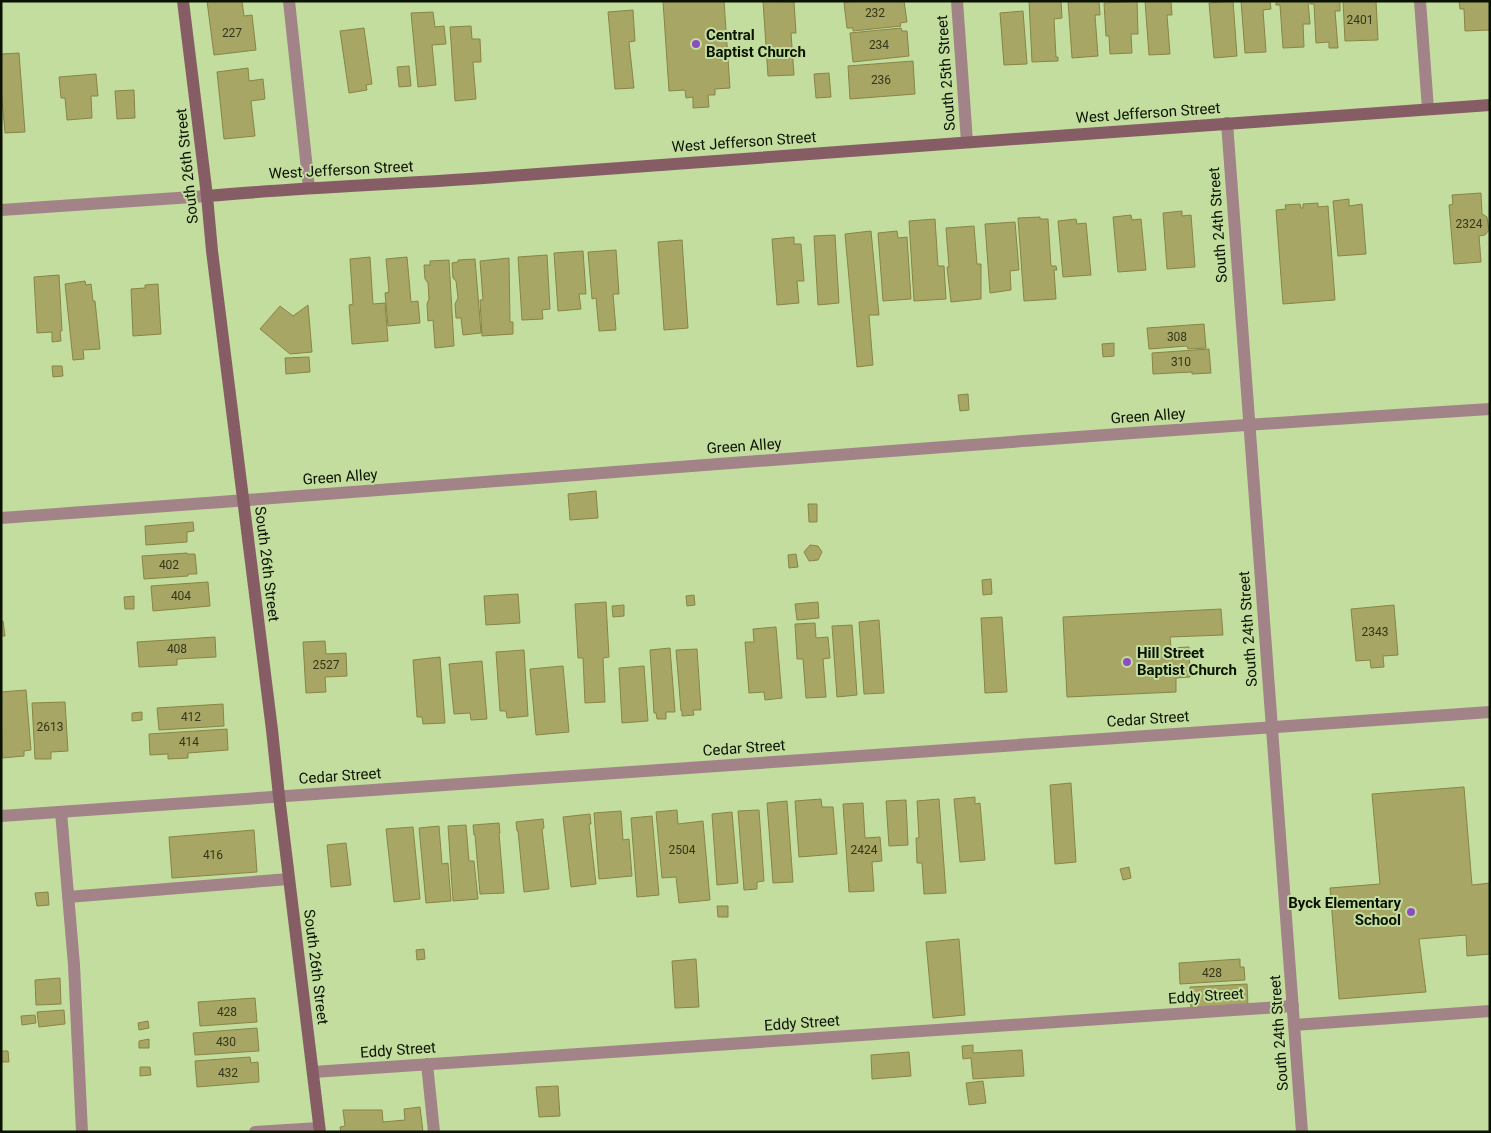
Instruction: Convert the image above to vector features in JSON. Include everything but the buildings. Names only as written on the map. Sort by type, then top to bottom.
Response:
[{"type":"street","name":"South 26th Street","points":[[184,1],[212,250],[271,721],[278,796],[319,1130]]},
{"type":"street","points":[[289,1],[309,188]]},
{"type":"street","name":"South 25th Street","points":[[957,1],[967,142]]},
{"type":"street","points":[[1420,1],[1428,109]]},
{"type":"street","name":"West Jefferson Street","points":[[1,210],[309,188],[486,178],[1490,105]]},
{"type":"street","name":"South 24th Street","points":[[1227,123],[1302,1132]]},
{"type":"street","name":"Green Alley","points":[[1,518],[1250,424],[1490,409]]},
{"type":"street","name":"Cedar Street","points":[[1,816],[1490,712]]},
{"type":"street","points":[[61,812],[74,965],[82,1132]]},
{"type":"street","points":[[68,897],[289,879]]},
{"type":"street","name":"Eddy Street","points":[[313,1072],[1293,1006]]},
{"type":"street","points":[[1294,1025],[1490,1011]]},
{"type":"street","points":[[428,1064],[434,1132]]},
{"type":"street","points":[[255,1132],[319,1130]]},
{"type":"place","name":"Central Baptist Church","points":[[696,44]]},
{"type":"place","name":"Hill Street Baptist Church","points":[[1127,662]]},
{"type":"place","name":"Byck Elementary School","points":[[1411,912]]}]
